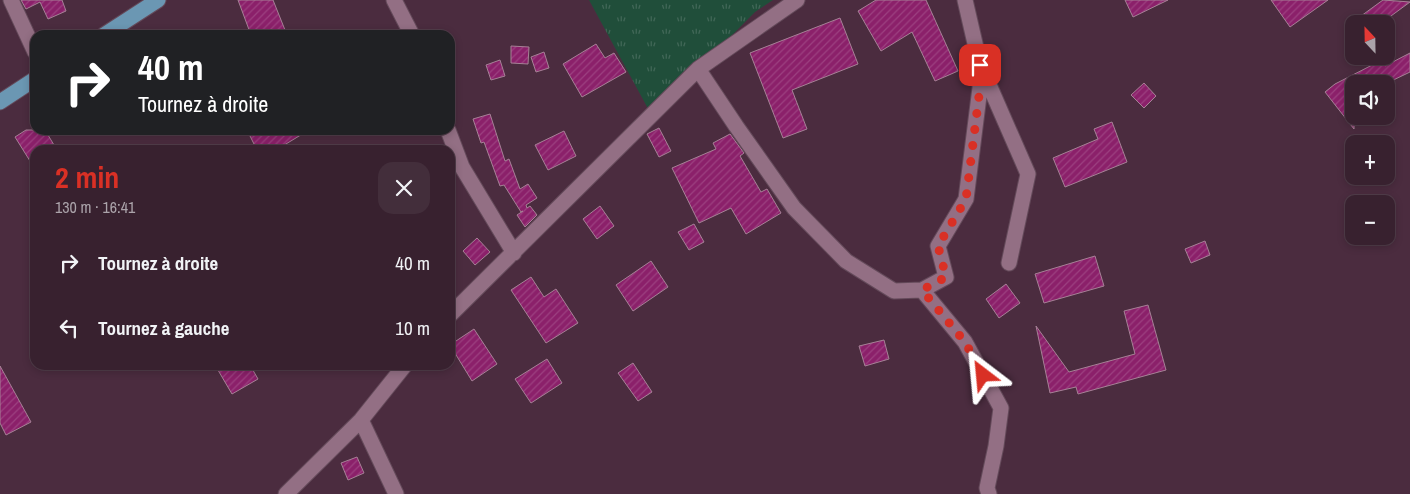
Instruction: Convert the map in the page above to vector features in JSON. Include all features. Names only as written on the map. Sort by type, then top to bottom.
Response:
[{"type":"main road","points":[[112,30],[158,0]]},
{"type":"main road","points":[[0,102],[30,82]]},
{"type":"street","points":[[11,0],[30,41]]},
{"type":"street","points":[[394,0],[409,30]]},
{"type":"street","points":[[455,310],[698,69],[797,0]]},
{"type":"street","points":[[965,0],[980,65],[1028,174],[1008,263]]},
{"type":"street","points":[[698,69],[794,208],[846,261],[894,291],[922,290],[946,277],[938,246],[966,199],[980,88],[980,65]]},
{"type":"street","points":[[455,148],[462,167],[514,253]]},
{"type":"street","points":[[922,290],[965,342],[1001,408],[996,446],[987,488],[989,494]]},
{"type":"street","points":[[286,494],[361,420],[401,370]]},
{"type":"street","points":[[361,420],[396,494]]},
{"type":"green space","points":[[589,0],[773,0],[755,12],[652,116]]},
{"type":"building","points":[[21,0],[62,0],[66,11],[48,19],[40,2],[26,9]]},
{"type":"building","points":[[238,0],[273,0],[285,30],[249,30]]},
{"type":"building","points":[[876,0],[926,0],[958,71],[935,81],[912,32],[881,51],[858,11]]},
{"type":"building","points":[[1125,0],[1168,0],[1133,17]]},
{"type":"building","points":[[1271,0],[1328,0],[1290,27]]},
{"type":"building","points":[[1383,0],[1410,2],[1392,15],[1362,15]]},
{"type":"building","points":[[840,18],[858,64],[792,90],[807,129],[783,138],[750,53]]},
{"type":"building","points":[[596,44],[605,58],[614,53],[626,72],[582,97],[563,64]]},
{"type":"building","points":[[511,46],[529,47],[528,64],[511,63]]},
{"type":"building","points":[[544,52],[549,68],[536,72],[531,57]]},
{"type":"building","points":[[1410,53],[1410,72],[1395,79],[1395,75],[1353,75],[1372,65],[1395,65],[1395,61]]},
{"type":"building","points":[[500,60],[505,76],[491,80],[486,65]]},
{"type":"building","points":[[1345,79],[1345,118],[1325,92]]},
{"type":"building","points":[[1144,83],[1156,96],[1144,108],[1131,95]]},
{"type":"building","points":[[490,114],[505,161],[509,159],[520,189],[528,184],[537,198],[526,205],[527,208],[530,206],[537,215],[525,227],[517,215],[523,211],[521,212],[504,185],[500,186],[484,142],[481,143],[473,119]]},
{"type":"building","points":[[1112,122],[1127,162],[1065,187],[1053,158],[1098,139],[1094,129]]},
{"type":"building","points":[[659,128],[671,151],[659,157],[647,134]]},
{"type":"building","points":[[26,130],[30,130],[30,135],[48,135],[54,145],[30,145],[30,161],[15,137]]},
{"type":"building","points":[[564,131],[576,156],[548,170],[535,145]]},
{"type":"building","points":[[730,134],[744,153],[740,156],[761,192],[767,189],[781,213],[746,234],[731,208],[699,223],[672,168],[716,149],[713,143]]},
{"type":"building","points":[[250,135],[301,135],[284,145],[254,145]]},
{"type":"building","points":[[600,206],[614,226],[597,239],[583,219]]},
{"type":"building","points":[[694,224],[704,242],[689,250],[678,232]]},
{"type":"building","points":[[477,238],[490,252],[475,265],[463,251]]},
{"type":"building","points":[[1205,241],[1210,255],[1191,263],[1185,249]]},
{"type":"building","points":[[1095,256],[1104,286],[1044,303],[1035,274]]},
{"type":"building","points":[[651,261],[668,287],[633,311],[616,285]]},
{"type":"building","points":[[531,277],[544,297],[556,289],[578,323],[546,343],[511,290]]},
{"type":"building","points":[[1006,284],[1020,303],[999,318],[986,299]]},
{"type":"building","points":[[1148,305],[1166,370],[1078,394],[1076,387],[1050,393],[1036,326],[1069,372],[1135,354],[1124,311]]},
{"type":"building","points":[[474,329],[497,364],[472,381],[455,353],[455,342]]},
{"type":"building","points":[[884,340],[889,359],[865,366],[859,346]]},
{"type":"building","points":[[547,359],[562,383],[531,403],[515,379]]},
{"type":"building","points":[[633,363],[652,392],[638,401],[618,373]]},
{"type":"building","points":[[0,366],[31,422],[6,435],[0,423]]},
{"type":"building","points":[[218,370],[253,370],[258,379],[232,394]]},
{"type":"building","points":[[357,457],[364,473],[348,480],[341,463]]},
{"type":"route","points":[[980,65],[980,88],[966,199],[938,246],[946,277],[922,290],[965,342],[983,375]]}]
